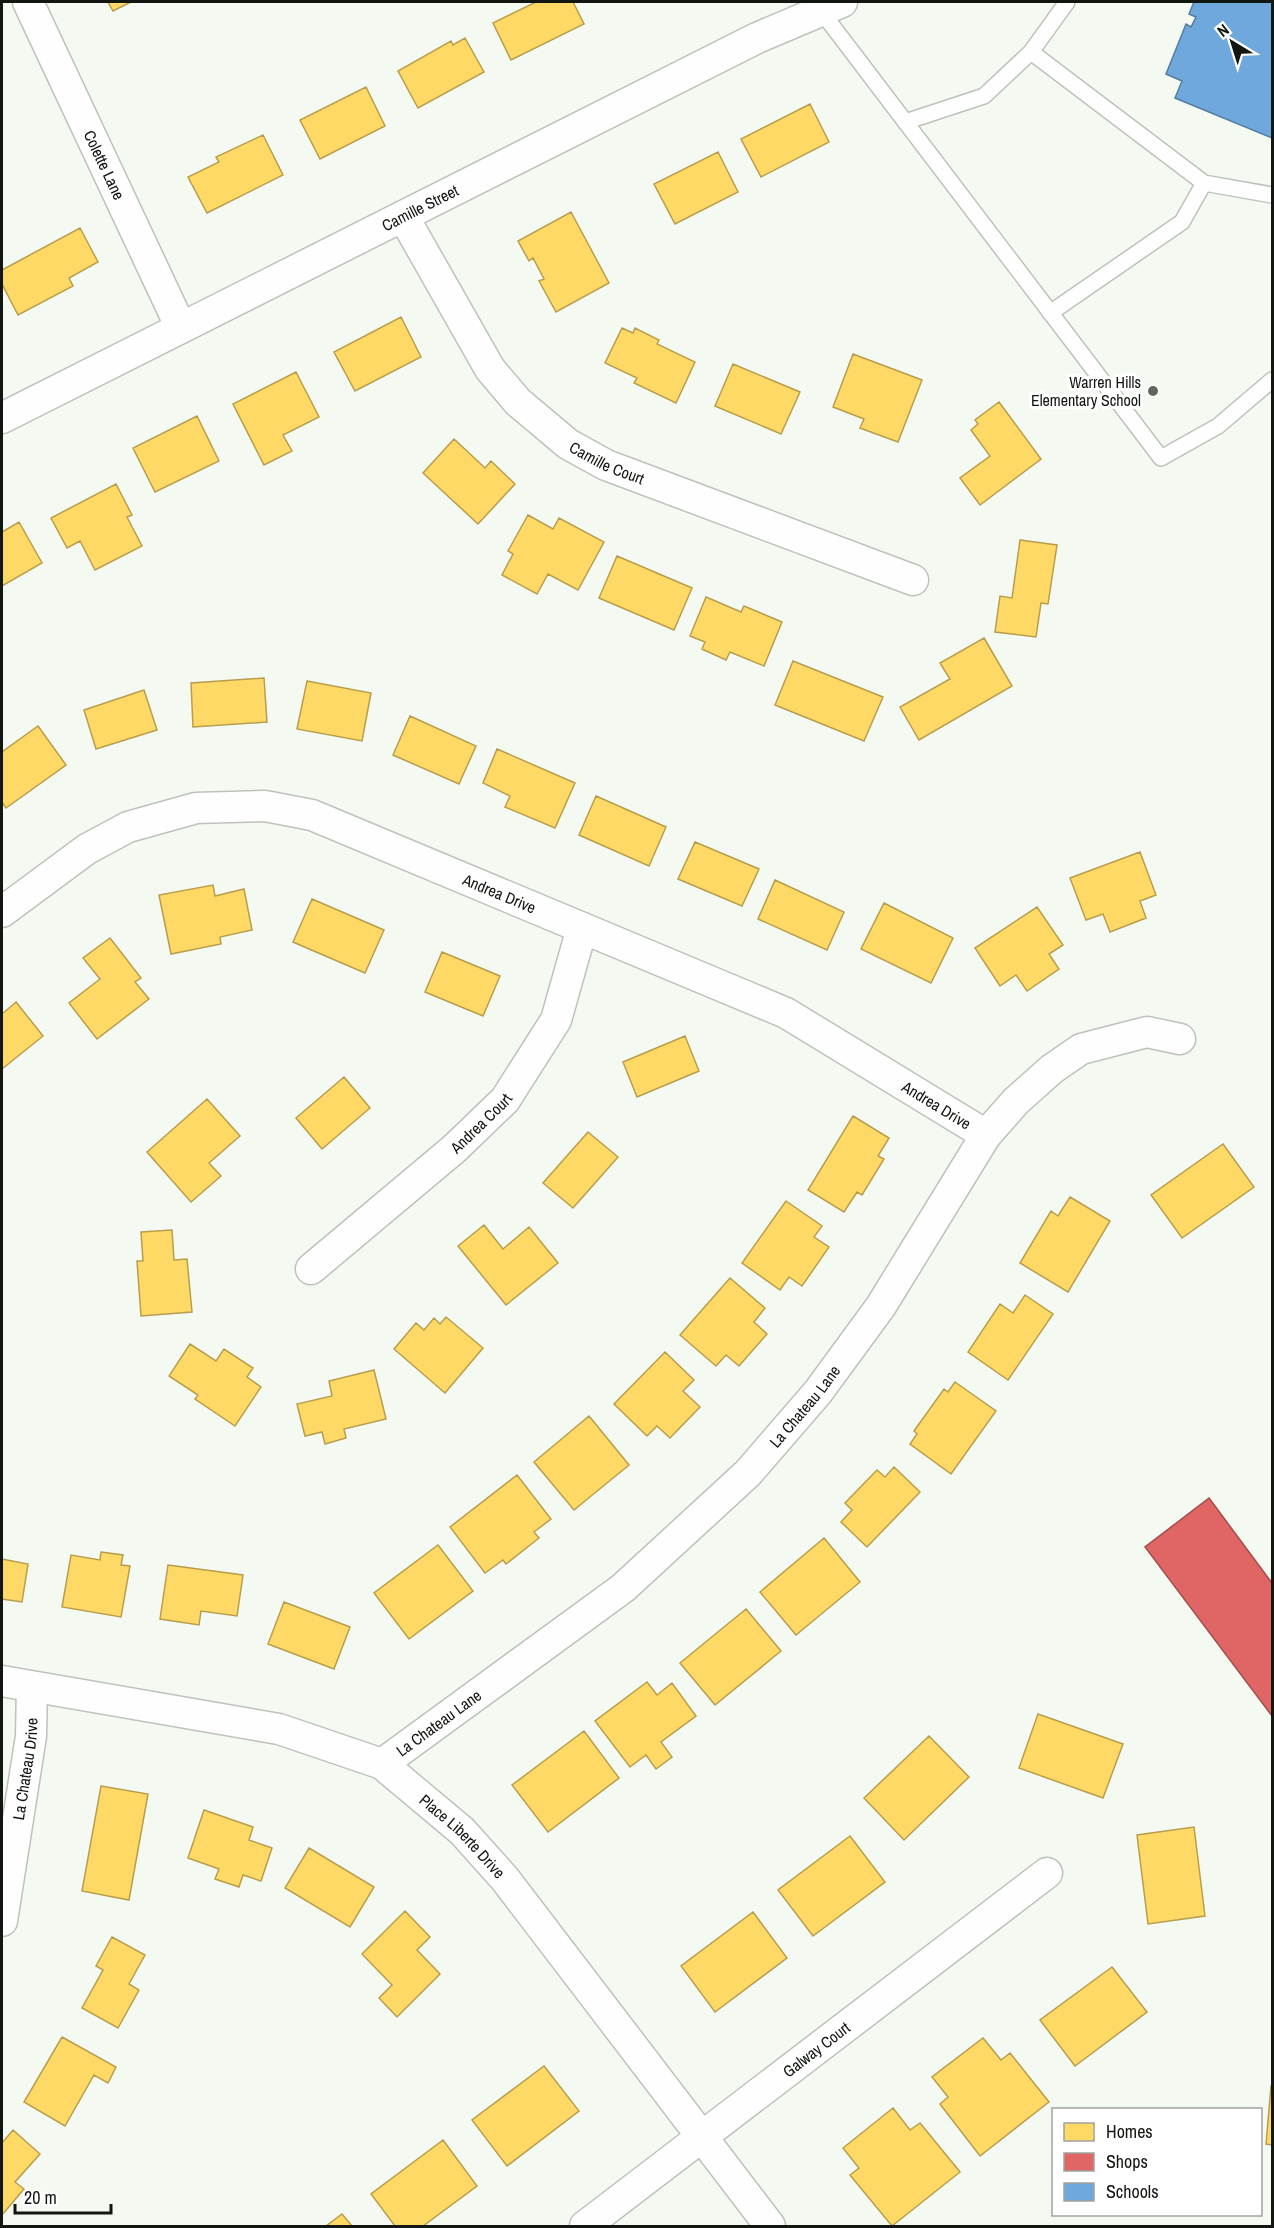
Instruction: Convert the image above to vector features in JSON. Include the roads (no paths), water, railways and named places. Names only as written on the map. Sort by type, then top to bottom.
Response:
[{"type":"street","name":"Colette Lane","points":[[28,2],[181,328]]},
{"type":"street","name":"Camille Street","points":[[2,418],[757,38],[831,6]]},
{"type":"street","name":"Camille Court","points":[[403,216],[490,369],[518,402],[568,444],[606,465],[913,580]]},
{"type":"street","name":"Andrea Drive","points":[[2,912],[87,849],[128,827],[196,808],[265,806],[312,815],[786,1014],[986,1135]]},
{"type":"street","name":"Andrea Court","points":[[311,1269],[453,1149],[505,1100],[555,1020],[582,928]]},
{"type":"street","name":"La Chateau Lane","points":[[382,1764],[624,1588],[748,1473],[818,1392],[881,1306],[986,1135],[1016,1101],[1052,1069],[1081,1049],[1146,1032],[1180,1039]]},
{"type":"street","name":"Place Liberte Drive","points":[[2,1681],[279,1729],[382,1764],[462,1831],[505,1879],[770,2226]]},
{"type":"street","name":"La Chateau Drive","points":[[2,1921],[31,1736],[32,1687]]},
{"type":"street","name":"Galway Court","points":[[585,2226],[1047,1873]]},
{"type":"lane","points":[[905,122],[984,96],[1031,51],[1067,2]]},
{"type":"lane","points":[[831,6],[905,122],[1161,458],[1218,426],[1272,380]]},
{"type":"lane","points":[[1031,51],[1204,183],[1272,195]]},
{"type":"lane","points":[[1050,313],[1182,222],[1204,183]]},
{"type":"place","name":"Warren Hills Elementary School","points":[[1153,391]]}]
